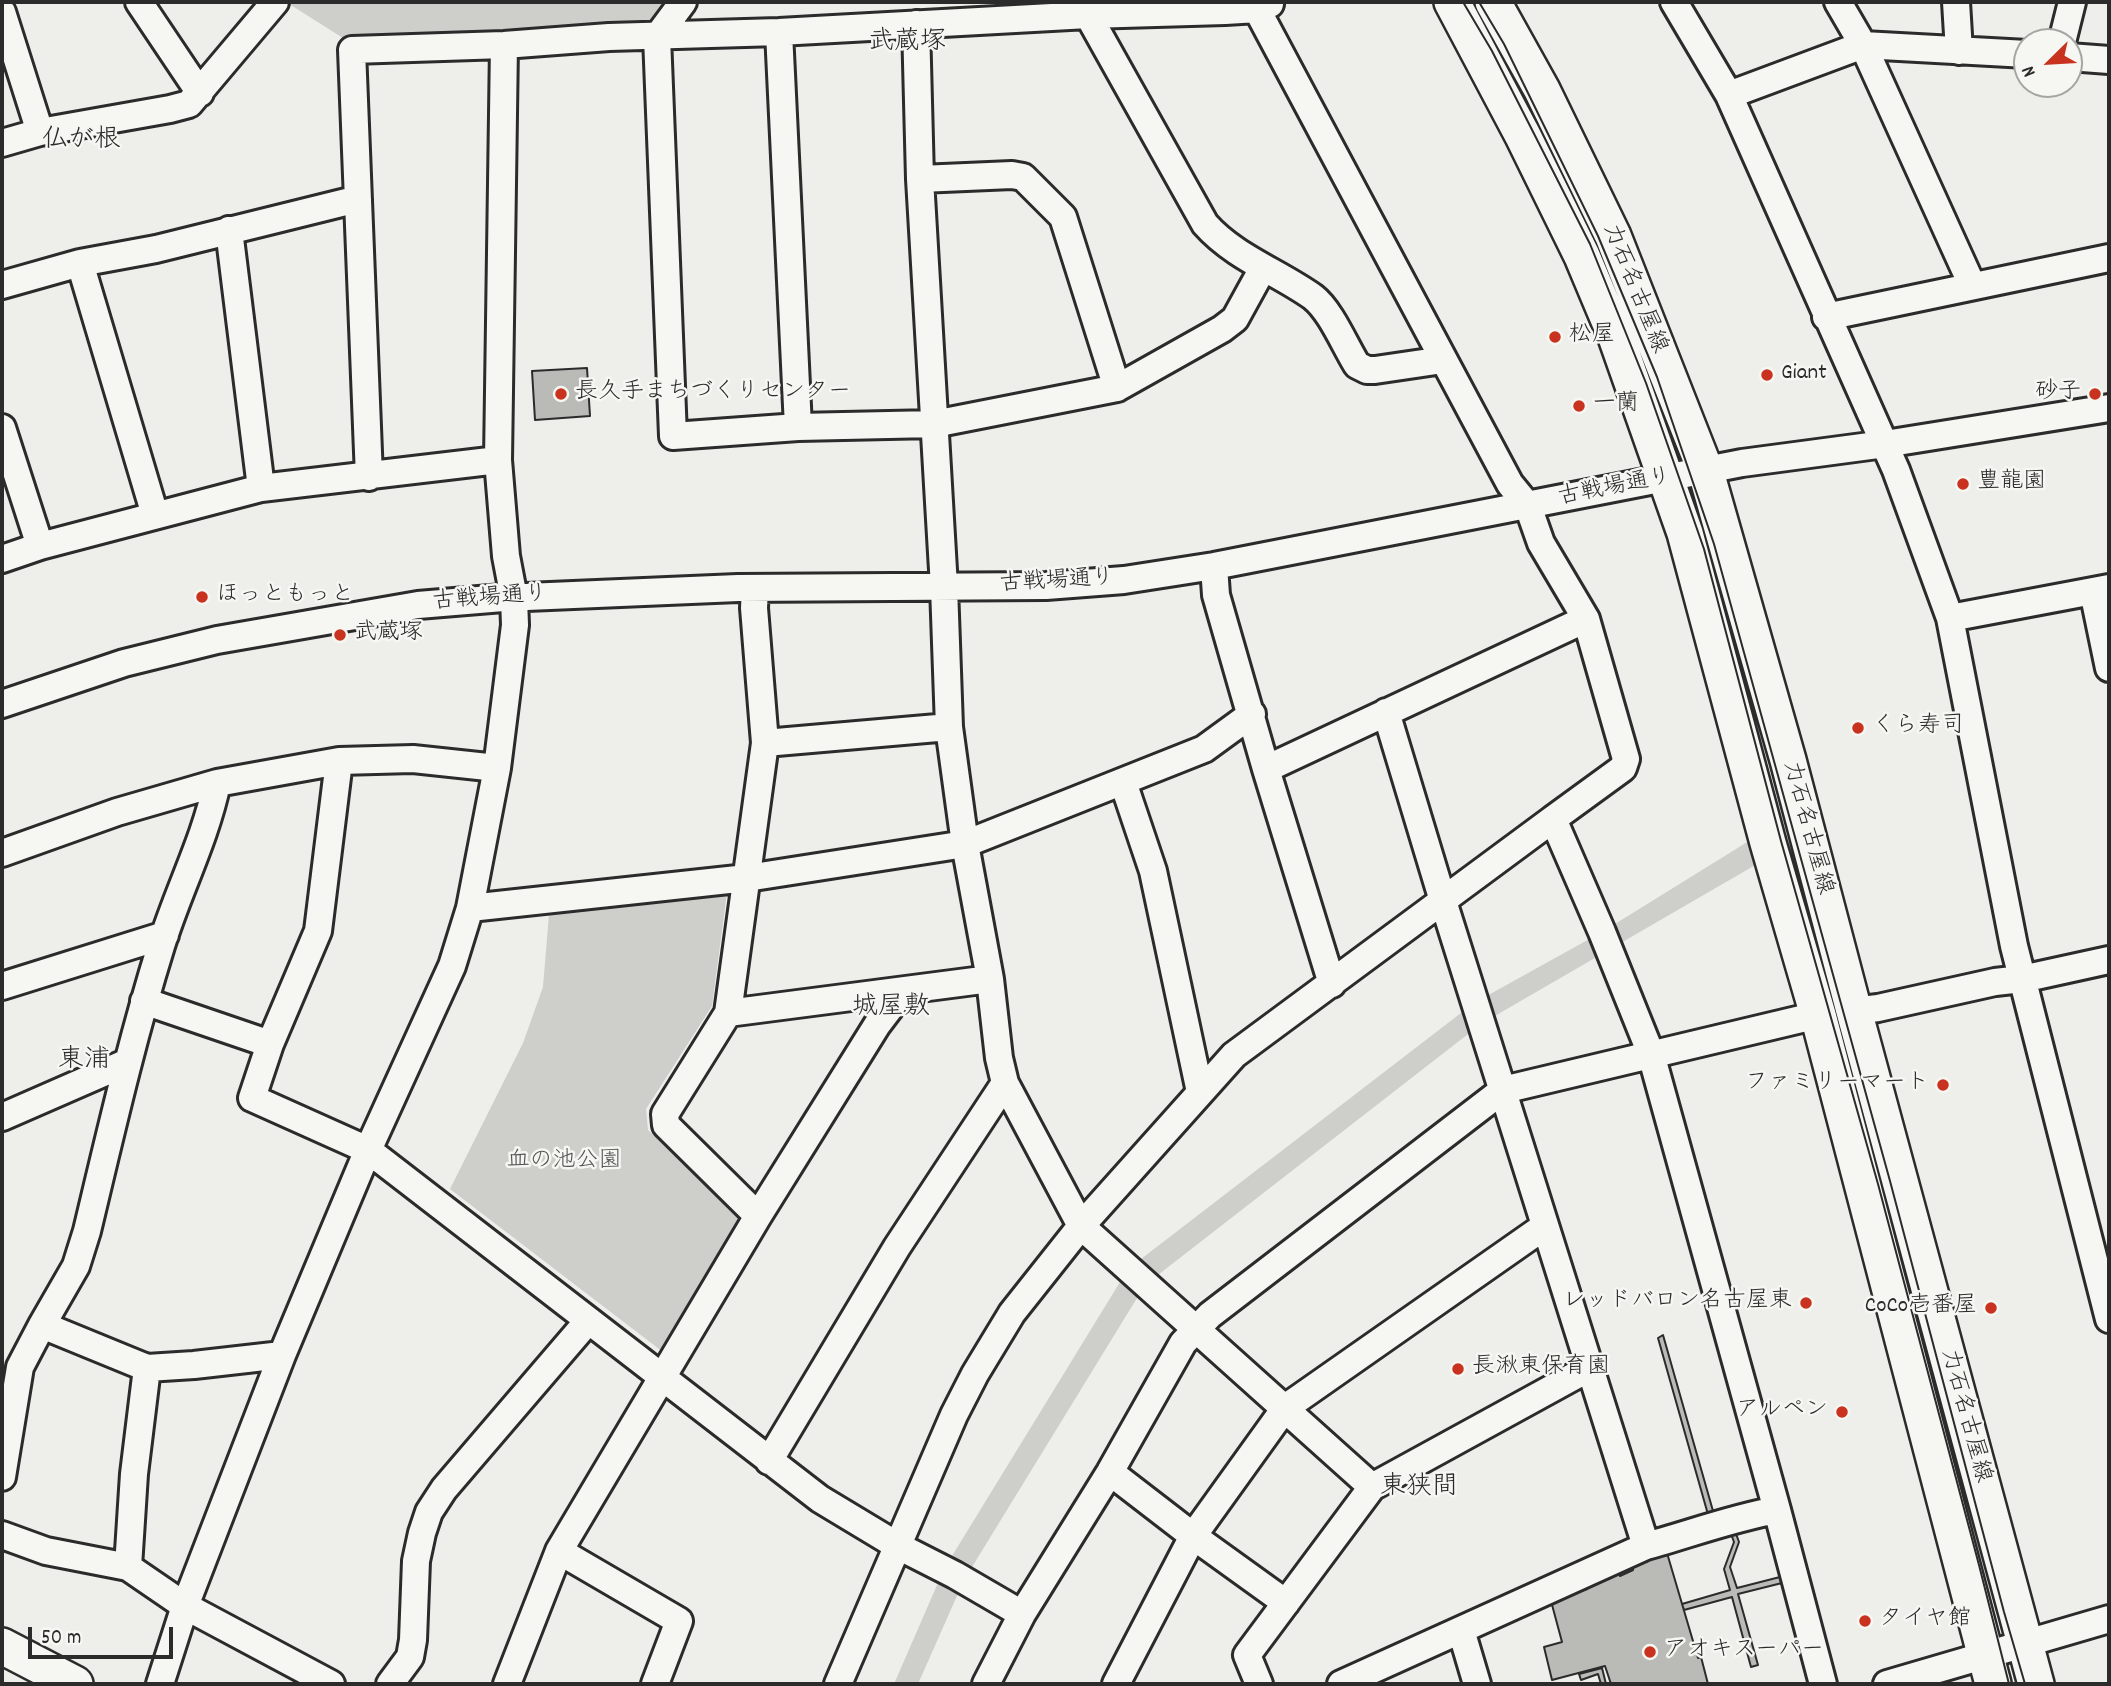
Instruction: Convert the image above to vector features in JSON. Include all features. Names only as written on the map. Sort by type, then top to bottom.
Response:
[{"type":"main road","name":"力石名古屋線","points":[[1452,2],[1523,136],[1582,256],[1616,337],[1685,533],[1768,844],[1818,1015],[1989,1670]]},
{"type":"main road","name":"力石名古屋線","points":[[1493,2],[1542,90],[1613,236],[1706,472],[1788,760],[2036,1684]]},
{"type":"main road","points":[[2,1646],[75,1684]]},
{"type":"street","points":[[139,2],[200,93]]},
{"type":"street","points":[[2,143],[40,132],[189,104],[275,2]]},
{"type":"street","points":[[683,2],[657,37],[673,436],[798,427],[934,424],[1117,388],[1235,319],[1263,268]]},
{"type":"street","points":[[1674,2],[1729,95],[1885,444],[1951,618],[2014,946],[2109,1319]]},
{"type":"street","points":[[1838,2],[1863,46],[1972,285]]},
{"type":"street","points":[[1956,2],[1959,51]]},
{"type":"street","points":[[2066,28],[2072,2]]},
{"type":"street","points":[[369,477],[352,50],[504,45],[609,37],[779,32],[915,24],[1083,8],[1225,11],[1262,4],[1443,359],[1510,484],[1528,506],[1541,543],[1586,618],[1626,759],[1623,768],[1234,1055],[1081,1226],[1012,1313],[975,1374],[954,1415],[838,1684]]},
{"type":"street","points":[[1083,8],[1213,234],[1314,298],[1323,308],[1357,365],[1367,370],[1443,359]]},
{"type":"street","points":[[2,12],[40,132]]},
{"type":"street","points":[[915,24],[920,179],[944,587],[949,727],[965,844],[990,979],[999,1058],[1005,1083],[1081,1226],[1372,1487]]},
{"type":"street","points":[[779,32],[798,427]]},
{"type":"street","points":[[160,1684],[185,1606],[282,1355],[368,1150],[452,966],[470,908],[497,768],[515,625],[498,460],[504,45]]},
{"type":"street","points":[[1729,95],[1863,46],[2013,53]]},
{"type":"street","points":[[2083,58],[2109,60]]},
{"type":"street","points":[[920,179],[1012,175],[1023,177],[1063,217],[1117,388]]},
{"type":"street","points":[[2,285],[80,263],[156,248],[358,199]]},
{"type":"street","points":[[229,230],[261,488]]},
{"type":"street","points":[[1826,317],[2109,258]]},
{"type":"street","points":[[80,263],[155,515]]},
{"type":"street","name":"古戦場通り","points":[[2,704],[124,663],[217,640],[418,606],[514,598],[755,588],[1046,586],[1111,581],[1214,566],[1742,463],[1885,444],[2109,408]]},
{"type":"street","points":[[2,428],[40,546]]},
{"type":"street","points":[[2,559],[40,546],[261,488],[498,460]]},
{"type":"street","points":[[1214,566],[1216,595],[1332,985]]},
{"type":"street","points":[[755,588],[754,608],[765,743],[728,1013],[665,1114],[666,1125],[758,1216]]},
{"type":"street","points":[[1951,618],[2101,590],[2109,668]]},
{"type":"street","points":[[1266,769],[1586,618]]},
{"type":"street","points":[[1386,712],[1646,1546]]},
{"type":"street","points":[[470,908],[747,878],[965,844],[1204,749],[1252,713]]},
{"type":"street","points":[[765,743],[949,727]]},
{"type":"street","points":[[2,853],[117,812],[217,783],[340,761],[414,759],[497,768]]},
{"type":"street","points":[[340,761],[318,931],[270,1044],[252,1098],[368,1150],[820,1499],[898,1546],[956,1575],[1022,1614]]},
{"type":"street","points":[[1123,782],[1153,871],[1200,1092]]},
{"type":"street","points":[[2,1477],[20,1367],[76,1266],[144,1001],[164,935],[212,810],[217,783]]},
{"type":"street","points":[[1553,820],[1651,1054],[1823,1684]]},
{"type":"street","points":[[2,986],[164,935]]},
{"type":"street","points":[[1854,1011],[2109,960]]},
{"type":"street","points":[[728,1013],[990,979]]},
{"type":"street","points":[[507,1684],[559,1551],[758,1216],[877,1026],[902,992]]},
{"type":"street","points":[[144,1001],[270,1044]]},
{"type":"street","points":[[986,1684],[1022,1614],[1111,1472],[1183,1343],[1220,1307],[1503,1090],[1818,1015]]},
{"type":"street","points":[[2,1117],[128,1062]]},
{"type":"street","points":[[769,1461],[897,1247],[1005,1083]]},
{"type":"street","points":[[1116,1684],[1193,1536],[1285,1408],[1545,1226]]},
{"type":"street","points":[[390,1684],[410,1657],[416,1561],[429,1512],[444,1489],[588,1321]]},
{"type":"street","points":[[42,1325],[147,1368],[282,1355]]},
{"type":"street","points":[[1259,1684],[1247,1656],[1372,1487],[1591,1367]]},
{"type":"street","points":[[128,1567],[134,1474],[147,1368]]},
{"type":"street","points":[[1111,1472],[1286,1603]]},
{"type":"street","points":[[1341,1684],[1646,1546],[1741,1517],[1777,1510]]},
{"type":"street","points":[[2,1535],[46,1551],[128,1567],[185,1606],[331,1684]]},
{"type":"street","points":[[559,1551],[679,1622],[656,1684]]},
{"type":"street","points":[[1887,1684],[1989,1670],[2025,1643],[2109,1619]]},
{"type":"street","points":[[1461,1630],[1477,1684]]},
{"type":"green space","points":[[286,2],[674,2],[656,24],[351,43]]},
{"type":"green space","points":[[1757,836],[1764,860],[1481,1024],[1145,1285],[964,1580],[918,1684],[894,1684],[944,1569],[1128,1269],[1474,1003],[1602,932]]},
{"type":"green space","name":"血の池公園","points":[[727,893],[712,1006],[646,1109],[648,1130],[740,1216],[663,1352],[450,1189],[523,1043],[543,987],[549,914]]},
{"type":"building","name":"長久手まちづくりセンター","points":[[587,368],[590,416],[535,420],[532,371]]},
{"type":"building","points":[[1663,1335],[1713,1511],[1724,1508],[1725,1513],[1709,1518],[1658,1338]]},
{"type":"building","points":[[1735,1531],[1739,1542],[1730,1567],[1737,1588],[1780,1577],[1782,1583],[1738,1594],[1758,1665],[1751,1667],[1732,1597],[1684,1610],[1682,1604],[1730,1590],[1724,1569],[1734,1542],[1731,1534]]},
{"type":"building","points":[[1667,1553],[1708,1684],[1611,1684],[1605,1666],[1552,1680],[1544,1647],[1562,1642],[1551,1601],[1587,1589],[1586,1584],[1611,1578],[1611,1575],[1618,1572],[1620,1576],[1633,1570],[1633,1566],[1648,1561],[1647,1558]]},
{"type":"building","points":[[1602,1668],[1606,1684],[1601,1684],[1598,1674],[1581,1680],[1579,1674]]},
{"type":"tram line","points":[[1463,2],[1492,51],[1590,244],[1646,383],[1704,549],[1781,841],[1878,1184],[2009,1684]]},
{"type":"tram line","points":[[1479,2],[1504,44],[1598,236],[1657,377],[1714,544],[1890,1181],[2025,1684]]},
{"type":"place","name":"松屋","points":[[1555,337]]},
{"type":"place","name":"Giant","points":[[1767,375]]},
{"type":"place","name":"長久手まちづくりセンター","points":[[561,394]]},
{"type":"place","name":"砂子","points":[[2095,394]]},
{"type":"place","name":"一蘭","points":[[1579,406]]},
{"type":"place","name":"豊龍園","points":[[1963,484]]},
{"type":"place","name":"ほっともっと","points":[[202,597]]},
{"type":"place","name":"武蔵塚","points":[[340,635]]},
{"type":"place","name":"くら寿司","points":[[1858,728]]},
{"type":"place","name":"ファミリーマート","points":[[1943,1085]]},
{"type":"place","name":"レッドバロン名古屋東","points":[[1806,1303]]},
{"type":"place","name":"CoCo壱番屋","points":[[1991,1308]]},
{"type":"place","name":"長湫東保育園","points":[[1458,1369]]},
{"type":"place","name":"アルペン","points":[[1842,1412]]},
{"type":"place","name":"タイヤ館","points":[[1865,1621]]},
{"type":"place","name":"アオキスーパー","points":[[1650,1652]]},
{"type":"district","name":"武蔵塚","points":[[907,44]]},
{"type":"district","name":"仏が根","points":[[81,142]]},
{"type":"district","name":"城屋敷","points":[[891,1009]]},
{"type":"district","name":"東浦","points":[[84,1062]]},
{"type":"district","name":"東狭間","points":[[1419,1489]]}]
